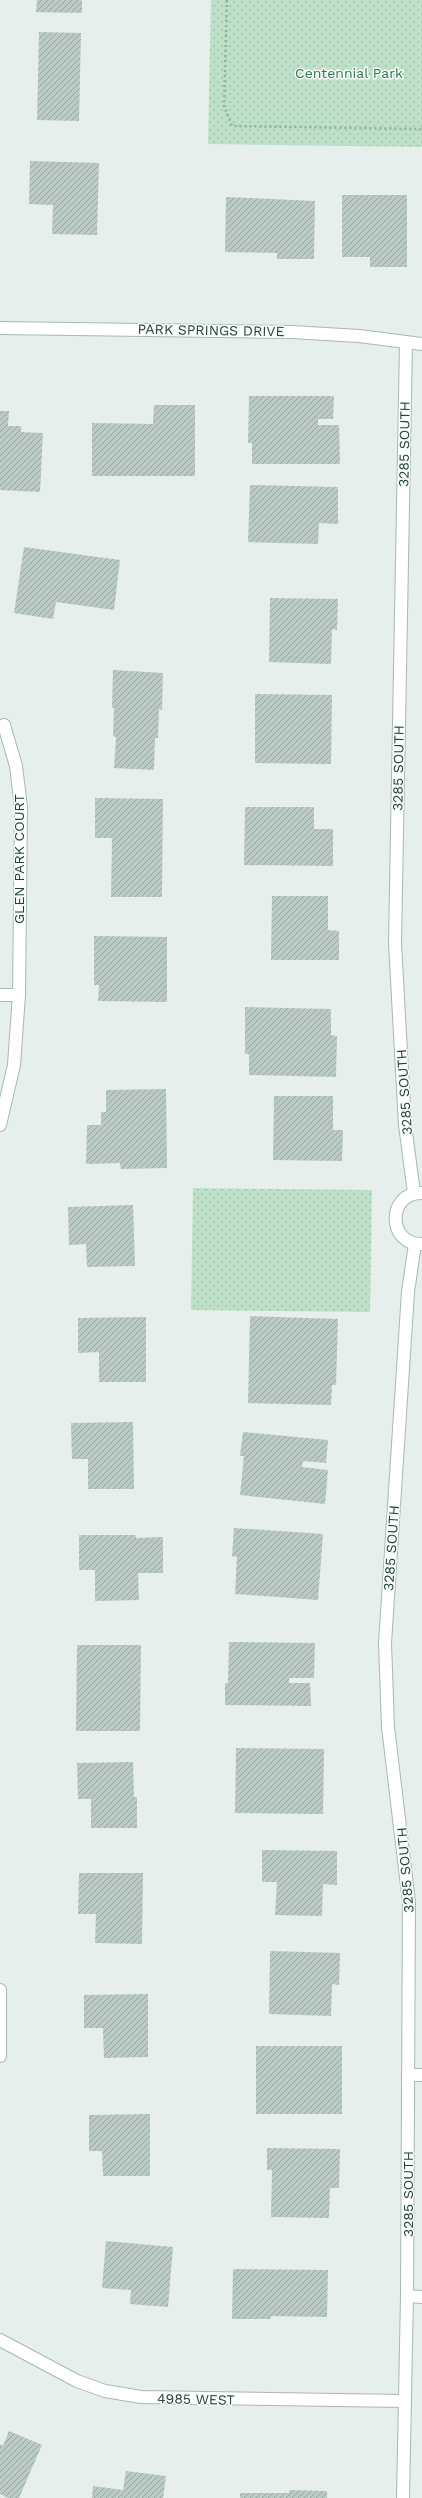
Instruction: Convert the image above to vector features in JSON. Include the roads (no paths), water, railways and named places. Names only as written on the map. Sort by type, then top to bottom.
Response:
[{"type":"street","name":"PARK SPRINGS DRIVE","points":[[0,328],[292,332],[359,336],[422,344]]},
{"type":"street","name":"3285 SOUTH","points":[[406,342],[395,943],[405,1125],[418,1193]]},
{"type":"street","name":"GLEN PARK COURT","points":[[0,1125],[14,1065],[19,995],[21,807],[16,766],[4,725]]},
{"type":"street","points":[[0,995],[19,995]]},
{"type":"street","points":[[418,1193],[404,1198],[397,1207],[394,1219],[396,1230],[404,1240],[418,1244]]},
{"type":"street","name":"3285 SOUTH","points":[[403,2498],[407,2296],[409,1902],[388,1727],[385,1642],[408,1292],[418,1244]]},
{"type":"street","points":[[0,1990],[0,2056]]},
{"type":"street","points":[[408,2075],[422,2075]]},
{"type":"street","points":[[407,2296],[422,2297]]},
{"type":"street","name":"4985 WEST","points":[[0,2340],[77,2380],[105,2391],[141,2397],[405,2401]]},
{"type":"park label","name":"Centennial Park","points":[[349,73]]}]
